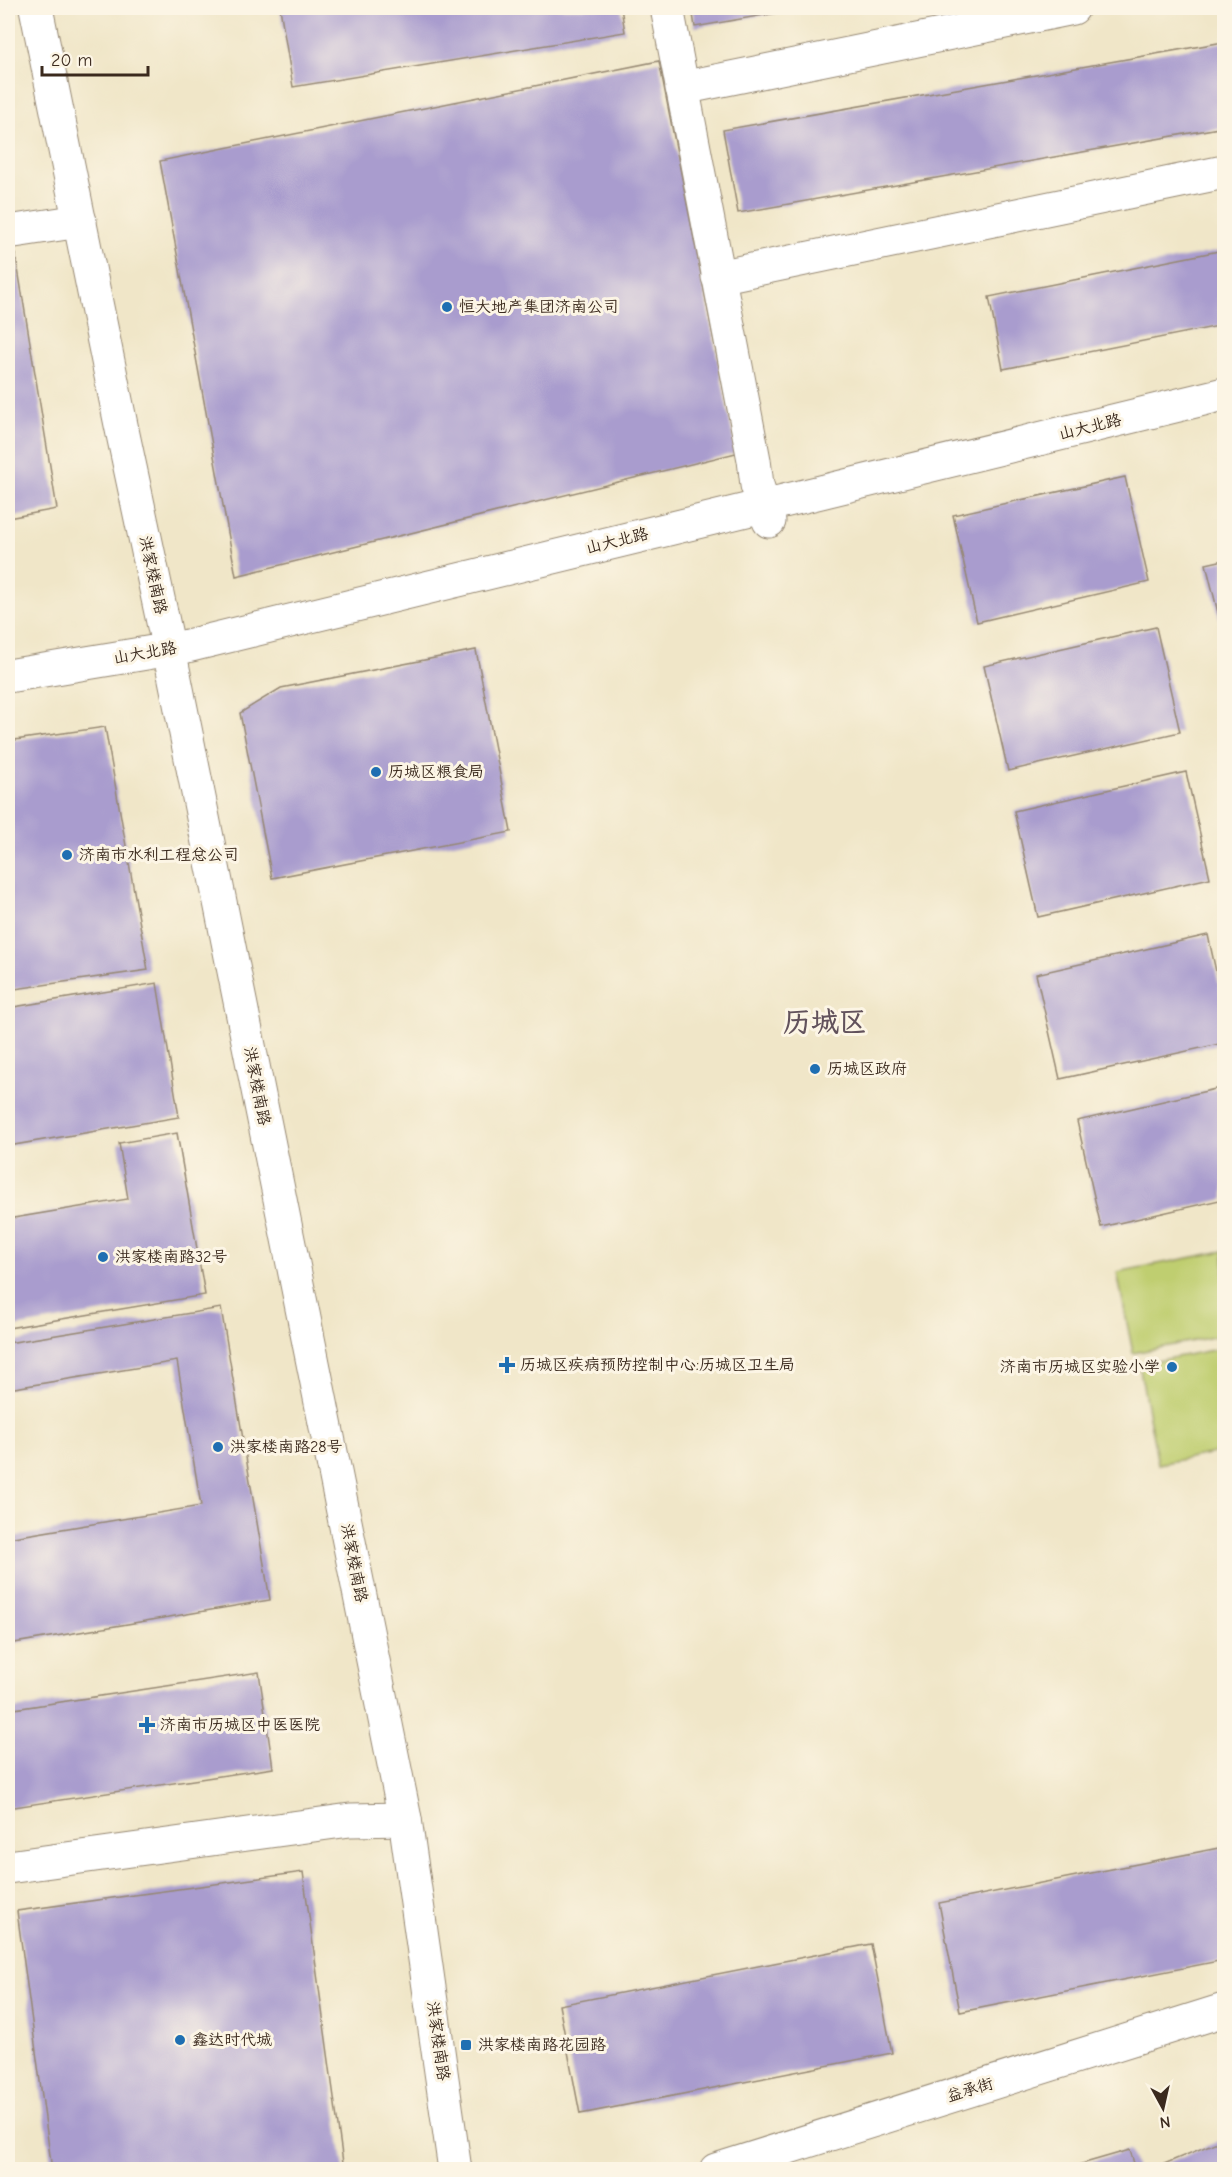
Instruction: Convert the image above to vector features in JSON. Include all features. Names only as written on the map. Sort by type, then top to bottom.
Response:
[{"type":"street","name":"洪家楼南路","points":[[36,8],[171,656],[405,1819],[455,2169]]},
{"type":"street","points":[[667,8],[757,485],[766,513]]},
{"type":"street","points":[[682,88],[1073,8]]},
{"type":"street","points":[[718,277],[1224,172]]},
{"type":"street","points":[[8,232],[80,221]]},
{"type":"street","name":"山大北路","points":[[8,676],[171,656],[766,513],[1224,394]]},
{"type":"street","name":"山大北路","points":[[766,513],[1224,412]]},
{"type":"street","name":"山大北路","points":[[8,692],[135,672],[171,656]]},
{"type":"street","points":[[8,1867],[350,1820],[405,1819]]},
{"type":"street","name":"益承街","points":[[716,2169],[1224,2010]]},
{"type":"green space","points":[[1224,1251],[1224,1335],[1133,1353],[1117,1272]]},
{"type":"green space","points":[[1224,1348],[1224,1451],[1158,1464],[1139,1364]]},
{"type":"building","points":[[280,8],[621,8],[625,32],[293,87]]},
{"type":"building","points":[[692,8],[799,8],[799,9],[695,27]]},
{"type":"building","points":[[1224,42],[1224,127],[738,213],[723,130]]},
{"type":"building","name":"恒大地产集团济南公司","points":[[659,61],[736,453],[236,576],[160,161]]},
{"type":"building","points":[[8,232],[12,232],[57,509],[8,518]]},
{"type":"building","points":[[1224,250],[1224,325],[1003,369],[989,297]]},
{"type":"building","points":[[1125,477],[1149,582],[977,622],[953,515]]},
{"type":"building","points":[[1224,560],[1224,637],[1206,564]]},
{"type":"building","points":[[1156,627],[1180,732],[1008,771],[984,666]]},
{"type":"building","name":"历城区粮食局","points":[[476,650],[511,832],[272,878],[240,713],[281,688]]},
{"type":"building","name":"济南市水利工程总公司","points":[[105,727],[148,970],[8,990],[8,741]]},
{"type":"building","points":[[1186,772],[1210,878],[1038,917],[1014,811]]},
{"type":"building","points":[[1208,935],[1224,1008],[1224,1043],[1060,1079],[1036,974]]},
{"type":"building","points":[[157,983],[179,1117],[8,1146],[8,1008]]},
{"type":"building","points":[[1224,1087],[1224,1199],[1101,1227],[1077,1121]]},
{"type":"building","name":"洪家楼南路32号","points":[[177,1133],[205,1295],[8,1328],[8,1219],[128,1199],[119,1143]]},
{"type":"building","name":"洪家楼南路28号","points":[[221,1308],[270,1600],[8,1644],[8,1538],[201,1506],[177,1361],[8,1389],[8,1343]]},
{"type":"building","points":[[259,1672],[273,1768],[8,1808],[8,1710]]},
{"type":"building","points":[[1224,1847],[1224,1960],[960,2012],[939,1903]]},
{"type":"building","name":"鑫达时代城","points":[[303,1872],[344,2170],[52,2170],[17,1911]]},
{"type":"building","points":[[871,1944],[892,2053],[580,2114],[559,2005]]},
{"type":"building","points":[[1224,2139],[1224,2170],[1152,2170],[1152,2169]]},
{"type":"building","points":[[1130,2150],[1136,2170],[1064,2170],[1064,2169]]},
{"type":"place","name":"恒大地产集团济南公司","points":[[447,307]]},
{"type":"place","name":"历城区粮食局","points":[[376,772]]},
{"type":"place","name":"济南市水利工程总公司","points":[[67,855]]},
{"type":"place","name":"历城区政府","points":[[815,1069]]},
{"type":"place","name":"洪家楼南路32号","points":[[103,1257]]},
{"type":"place","name":"历城区疾病预防控制中心:历城区卫生局","points":[[507,1365]]},
{"type":"place","name":"济南市历城区实验小学","points":[[1172,1367]]},
{"type":"place","name":"洪家楼南路28号","points":[[218,1447]]},
{"type":"place","name":"济南市历城区中医医院","points":[[147,1725]]},
{"type":"place","name":"鑫达时代城","points":[[180,2040]]},
{"type":"place","name":"洪家楼南路花园路","points":[[466,2045]]},
{"type":"district","name":"历城区","points":[[825,1022]]}]
